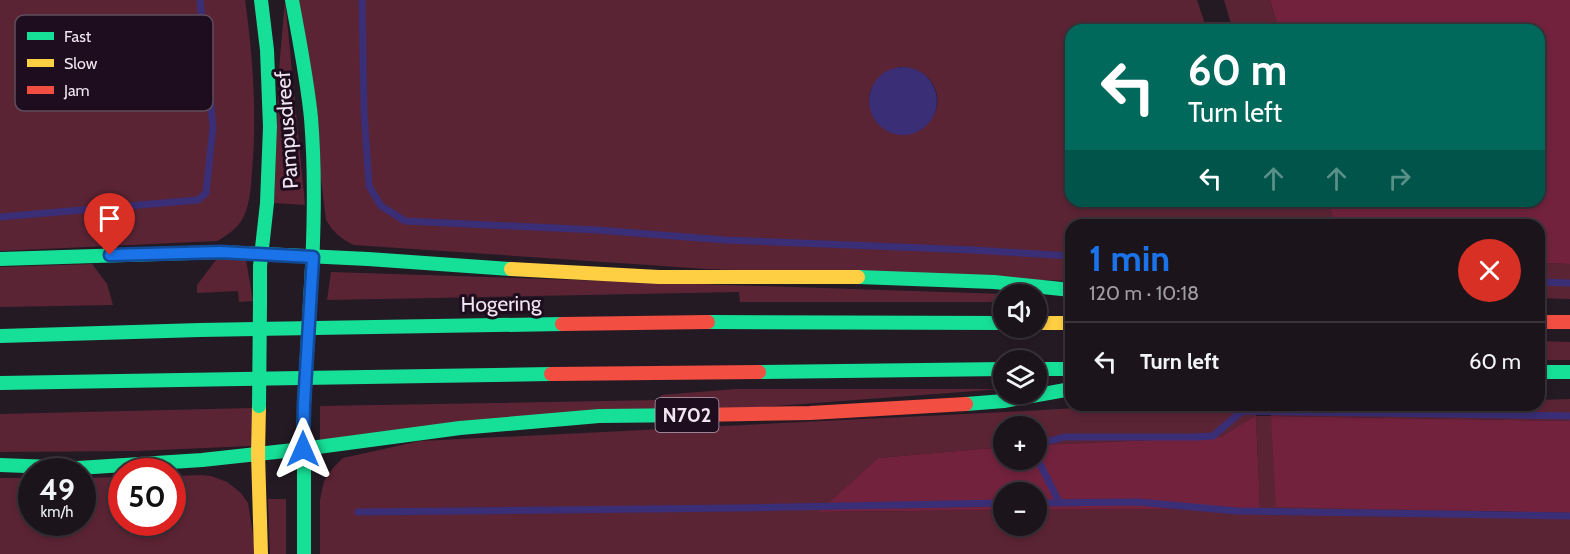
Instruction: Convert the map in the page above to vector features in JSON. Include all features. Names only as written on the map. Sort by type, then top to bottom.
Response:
[{"type":"main road","name":"Pampusdreef","points":[[261,0],[270,78],[267,205],[260,254],[258,454],[261,554]]},
{"type":"main road","name":"Pampusdreef","points":[[291,0],[302,54],[311,118],[314,204],[304,404],[304,554]]},
{"type":"main road","points":[[0,259],[221,252],[659,277],[876,277],[994,282],[1065,289]]},
{"type":"main road","name":"Hogering","points":[[0,336],[657,322],[993,323]]},
{"type":"main road","points":[[1545,322],[1570,322]]},
{"type":"main road","points":[[1047,323],[1065,323]]},
{"type":"main road","name":"N702","points":[[0,383],[993,369]]},
{"type":"main road","points":[[1047,369],[1065,369]]},
{"type":"main road","points":[[1545,372],[1570,372]]},
{"type":"main road","name":"N702","points":[[0,465],[78,468],[202,460],[460,428],[599,416],[810,413],[885,409],[1004,400],[1065,390]]},
{"type":"shaded area","points":[[0,0],[245,0],[250,43],[254,128],[248,206],[236,228],[217,241],[0,251]]},
{"type":"shaded area","points":[[285,0],[305,205],[274,203],[279,70]]},
{"type":"shaded area","points":[[299,0],[1197,0],[1205,24],[1065,24],[1065,207],[1329,207],[1334,219],[1065,219],[1065,281],[707,269],[354,245],[338,235],[326,220]],"holes":[[[899,67],[923,74],[931,81],[936,91],[935,112],[929,122],[919,131],[879,125],[873,116],[869,100],[869,94],[876,81]]]},
{"type":"shaded area","points":[[1224,0],[1270,0],[1277,24],[1231,24]]},
{"type":"shaded area","points":[[1270,0],[1570,0],[1570,264],[1545,263],[1545,219],[1334,219],[1329,207],[1545,207],[1545,24],[1277,24]]},
{"type":"shaded area","points":[[903,67],[916,70],[927,77],[934,88],[937,101],[934,114],[927,125],[916,132],[903,135],[890,132],[879,125],[872,114],[869,101],[872,88],[879,77],[890,70]]},
{"type":"shaded area","points":[[216,260],[246,260],[253,301],[239,302],[238,291],[197,293],[197,285]]},
{"type":"shaded area","points":[[1545,263],[1570,264],[1570,299],[1545,298]]},
{"type":"shaded area","points":[[92,264],[107,284],[113,305],[0,307],[0,267]]},
{"type":"shaded area","points":[[331,272],[993,294],[993,302],[740,302],[739,292],[327,300]]},
{"type":"shaded area","points":[[1545,341],[1570,342],[1570,360],[1545,360]]},
{"type":"shaded area","points":[[736,389],[993,389],[320,440],[320,406],[661,400],[661,395]]},
{"type":"shaded area","points":[[1570,399],[1570,421],[1272,416],[1471,512],[1570,513],[1570,554],[320,554],[320,500],[324,481],[333,468],[343,458],[420,441],[1065,409],[1065,411],[1256,411],[1256,416],[1271,416],[1272,411],[1545,411],[1545,400]],"holes":[[[993,416],[1047,416],[1047,445],[1221,437],[1256,417],[1260,508],[1047,510],[1047,536],[993,536],[993,510],[820,512],[878,458],[993,448]]]},
{"type":"shaded area","points":[[252,408],[251,446],[136,451],[0,452],[0,414]]},
{"type":"shaded area","points":[[1256,416],[1260,508],[1047,510],[1047,482],[993,482],[993,510],[819,512],[878,458],[993,448],[993,470],[1047,470],[1047,445],[1221,437]]},
{"type":"shaded area","points":[[1271,416],[1570,421],[1570,513],[1276,507]]},
{"type":"shaded area","points":[[186,476],[211,476],[227,482],[241,493],[248,503],[256,554],[0,554],[0,478],[18,478],[18,536],[96,536],[96,478],[108,477],[108,536],[186,536]]},
{"type":"shaded area","points":[[268,499],[286,499],[286,554],[270,554]]},
{"type":"waterway","points":[[200,0],[202,15]]},
{"type":"waterway","points":[[362,0],[364,111],[369,186],[381,206],[405,221],[597,230],[725,240],[1065,256]]},
{"type":"waterway","points":[[0,217],[198,200],[206,193],[213,127],[211,111]]},
{"type":"waterway","points":[[1545,282],[1570,283]]},
{"type":"waterway","points":[[1047,442],[1064,437],[1213,436],[1242,411],[1570,416]]},
{"type":"waterway","points":[[1043,470],[1059,502]]},
{"type":"waterway","points":[[1047,503],[1138,502],[1237,511],[1570,516]]},
{"type":"waterway","points":[[358,512],[993,503]]},
{"type":"traffic: fast","points":[[260,304],[260,266],[267,203],[270,127],[267,50],[261,0]]},
{"type":"traffic: fast","points":[[292,0],[307,88],[313,141],[314,210],[310,302]]},
{"type":"traffic: fast","points":[[0,259],[221,252],[511,269]]},
{"type":"traffic: fast","points":[[858,277],[994,282],[1065,289]]},
{"type":"traffic: fast","points":[[304,404],[310,302]]},
{"type":"traffic: fast","points":[[259,406],[260,304]]},
{"type":"traffic: fast","points":[[708,322],[993,323]]},
{"type":"traffic: fast","points":[[0,336],[562,324]]},
{"type":"traffic: fast","points":[[759,372],[993,369]]},
{"type":"traffic: fast","points":[[1047,369],[1065,369]]},
{"type":"traffic: fast","points":[[1545,372],[1570,372]]},
{"type":"traffic: fast","points":[[0,383],[551,374]]},
{"type":"traffic: fast","points":[[966,404],[1004,401],[1065,390]]},
{"type":"traffic: fast","points":[[304,404],[304,554]]},
{"type":"traffic: fast","points":[[0,465],[78,468],[202,460],[460,428],[599,416],[697,415]]},
{"type":"traffic: slow","points":[[511,269],[659,277],[858,277]]},
{"type":"traffic: slow","points":[[1047,323],[1065,323]]},
{"type":"traffic: slow","points":[[259,406],[261,554]]},
{"type":"traffic: jam","points":[[562,324],[708,322]]},
{"type":"traffic: jam","points":[[1545,322],[1570,322]]},
{"type":"traffic: jam","points":[[551,374],[759,372]]},
{"type":"traffic: jam","points":[[697,415],[810,413],[966,404]]},
{"type":"route","points":[[110,255],[221,252],[313,257],[303,449]]}]
